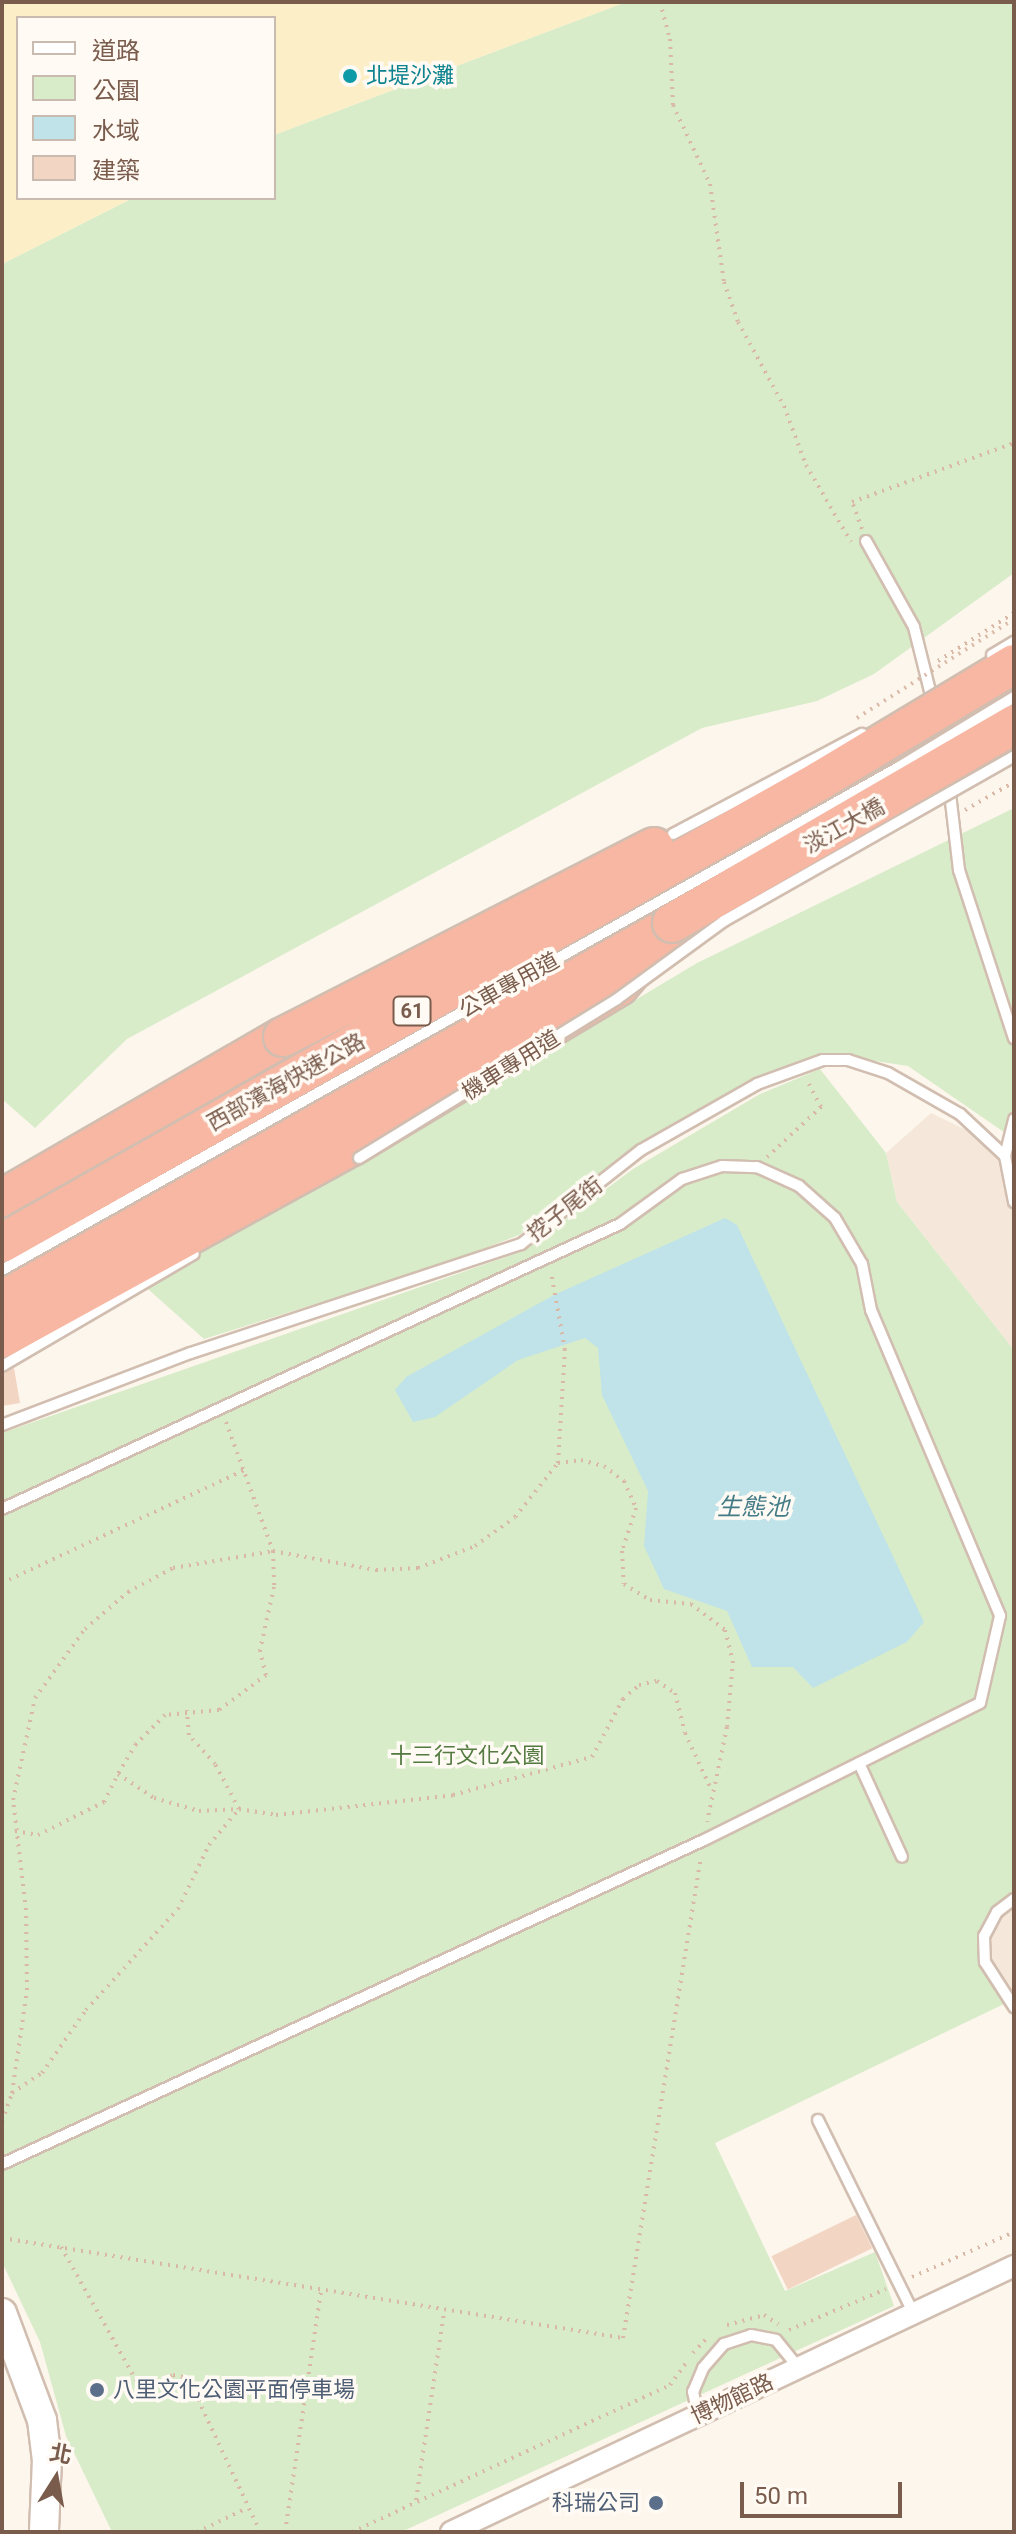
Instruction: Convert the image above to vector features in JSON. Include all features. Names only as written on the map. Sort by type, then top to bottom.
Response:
[{"type":"highway","name":"61","points":[[821,780],[1014,664]]},
{"type":"highway","name":"淡江大橋","points":[[672,923],[1014,725]]},
{"type":"highway","points":[[2,1199],[470,937],[758,790],[803,778],[821,780]]},
{"type":"highway","name":"西部濱海快速公路","points":[[2,1243],[821,780]]},
{"type":"highway","name":"61","points":[[2,1300],[672,923]]},
{"type":"highway","points":[[2,1338],[350,1147],[619,986],[672,923]]},
{"type":"street","name":"博物館路","points":[[451,2532],[1014,2266]]},
{"type":"street","points":[[2,2313],[42,2420],[47,2459],[44,2532]]},
{"type":"lane","points":[[866,541],[914,627],[927,668],[937,720]]},
{"type":"lane","points":[[974,666],[1014,642]]},
{"type":"lane","points":[[922,699],[948,682]]},
{"type":"lane","name":"公車專用道","points":[[2,1270],[899,767],[1014,697]]},
{"type":"lane","points":[[2,1184],[282,1025],[673,834],[868,731]]},
{"type":"lane","points":[[940,732],[959,870],[1014,1038]]},
{"type":"lane","name":"機車專用道","points":[[345,1166],[617,999],[724,921],[1014,756]]},
{"type":"lane","name":"挖子尾街","points":[[2,1425],[177,1357],[521,1244],[641,1150],[800,1066],[848,1060],[888,1073],[960,1114],[1005,1156]]},
{"type":"lane","points":[[1014,1119],[1005,1156],[1014,1202]]},
{"type":"lane","points":[[2,1509],[620,1224],[682,1179],[722,1166],[757,1167],[799,1186],[835,1218],[862,1264],[871,1310],[1000,1616],[980,1703],[704,1840],[2,2164]]},
{"type":"lane","points":[[2,1366],[208,1246]]},
{"type":"lane","points":[[859,1763],[902,1857]]},
{"type":"lane","points":[[1014,1899],[997,1912],[984,1936],[985,1962],[1014,2007]]},
{"type":"lane","points":[[818,2120],[914,2314]]},
{"type":"lane","points":[[698,2415],[693,2392],[703,2368],[724,2344],[751,2335],[776,2340],[799,2368]]},
{"type":"path","points":[[660,2],[670,39],[673,105],[710,184],[724,282],[738,322],[784,406],[806,465],[852,543],[879,568]]},
{"type":"path","points":[[866,541],[852,502],[1014,443]]},
{"type":"path","points":[[927,668],[1014,613]]},
{"type":"path","points":[[953,817],[1014,782]]},
{"type":"path","points":[[757,1167],[821,1107],[800,1066]]},
{"type":"path","points":[[2,2121],[12,2093],[27,1990],[26,1910],[15,1831],[18,1764],[35,1698],[85,1629],[128,1592],[173,1568],[273,1551],[376,1570],[418,1568],[475,1546],[515,1517],[558,1463],[565,1350],[553,1285]]},
{"type":"path","points":[[15,1831],[38,1835],[104,1802],[136,1744],[165,1715],[187,1710],[219,1710],[266,1675],[260,1650],[274,1587],[273,1551],[246,1469],[221,1408]]},
{"type":"path","points":[[2,2238],[444,2312],[623,2338],[733,1661],[725,1630],[691,1604],[650,1600],[624,1584],[622,1551],[636,1508],[624,1481],[604,1466],[581,1460],[558,1463]]},
{"type":"path","points":[[2,1583],[246,1469]]},
{"type":"path","points":[[118,1774],[154,1798],[199,1811],[239,1809],[276,1815],[453,1795],[592,1757],[623,1699],[639,1685],[657,1681],[675,1693],[685,1733],[712,1792]]},
{"type":"path","points":[[187,1710],[189,1735],[215,1764],[239,1809]]},
{"type":"path","points":[[12,2093],[42,2073],[86,2010],[178,1909],[209,1845],[239,1809]]},
{"type":"path","points":[[61,2247],[141,2389],[173,2375],[188,2378],[260,2532]]},
{"type":"path","points":[[285,2532],[321,2290]]},
{"type":"path","points":[[416,2501],[444,2312]]},
{"type":"path","points":[[197,2532],[247,2508]]},
{"type":"shaded area","points":[[931,1113],[1014,1153],[1014,1350],[897,1202],[886,1153]]},
{"type":"shaded area","points":[[1014,1890],[1014,2017],[978,1960],[979,1931],[992,1906]]},
{"type":"green space","points":[[626,2],[1014,2],[1014,573],[874,674],[817,701],[702,728],[127,1039],[35,1128],[2,1099],[2,264],[129,200],[276,200],[276,134]]},
{"type":"green space","points":[[1014,808],[1014,1139],[908,1066],[822,1053],[750,1080],[623,1155],[519,1235],[446,1263],[204,1339],[139,1281],[372,1158],[697,963]]},
{"type":"green space","name":"十三行文化公園","points":[[820,1069],[886,1153],[897,1202],[1014,1350],[1014,1890],[992,1907],[979,1931],[978,1960],[1006,2003],[715,2143],[785,2291],[875,2252],[894,2306],[401,2532],[112,2532],[66,2436],[40,2342],[2,2262],[2,1433],[523,1251],[633,1169],[760,1094]]},
{"type":"sand","name":"北堤沙灘","points":[[2,2],[626,2],[276,134],[276,16],[16,16],[16,200],[129,200],[2,264]]},
{"type":"water","name":"生態池","points":[[725,1218],[737,1225],[924,1622],[907,1642],[813,1688],[793,1667],[752,1667],[727,1611],[664,1589],[644,1546],[648,1491],[602,1395],[598,1348],[585,1338],[518,1360],[435,1417],[413,1422],[395,1390],[406,1377],[554,1295]]},
{"type":"building","points":[[14,1368],[20,1403],[2,1406],[2,1374]]},
{"type":"building","points":[[856,2215],[872,2248],[788,2289],[772,2256]]},
{"type":"place","name":"北堤沙灘","points":[[350,76]]},
{"type":"place","name":"八里文化公園平面停車場","points":[[97,2390]]},
{"type":"place","name":"科瑞公司","points":[[656,2503]]}]
